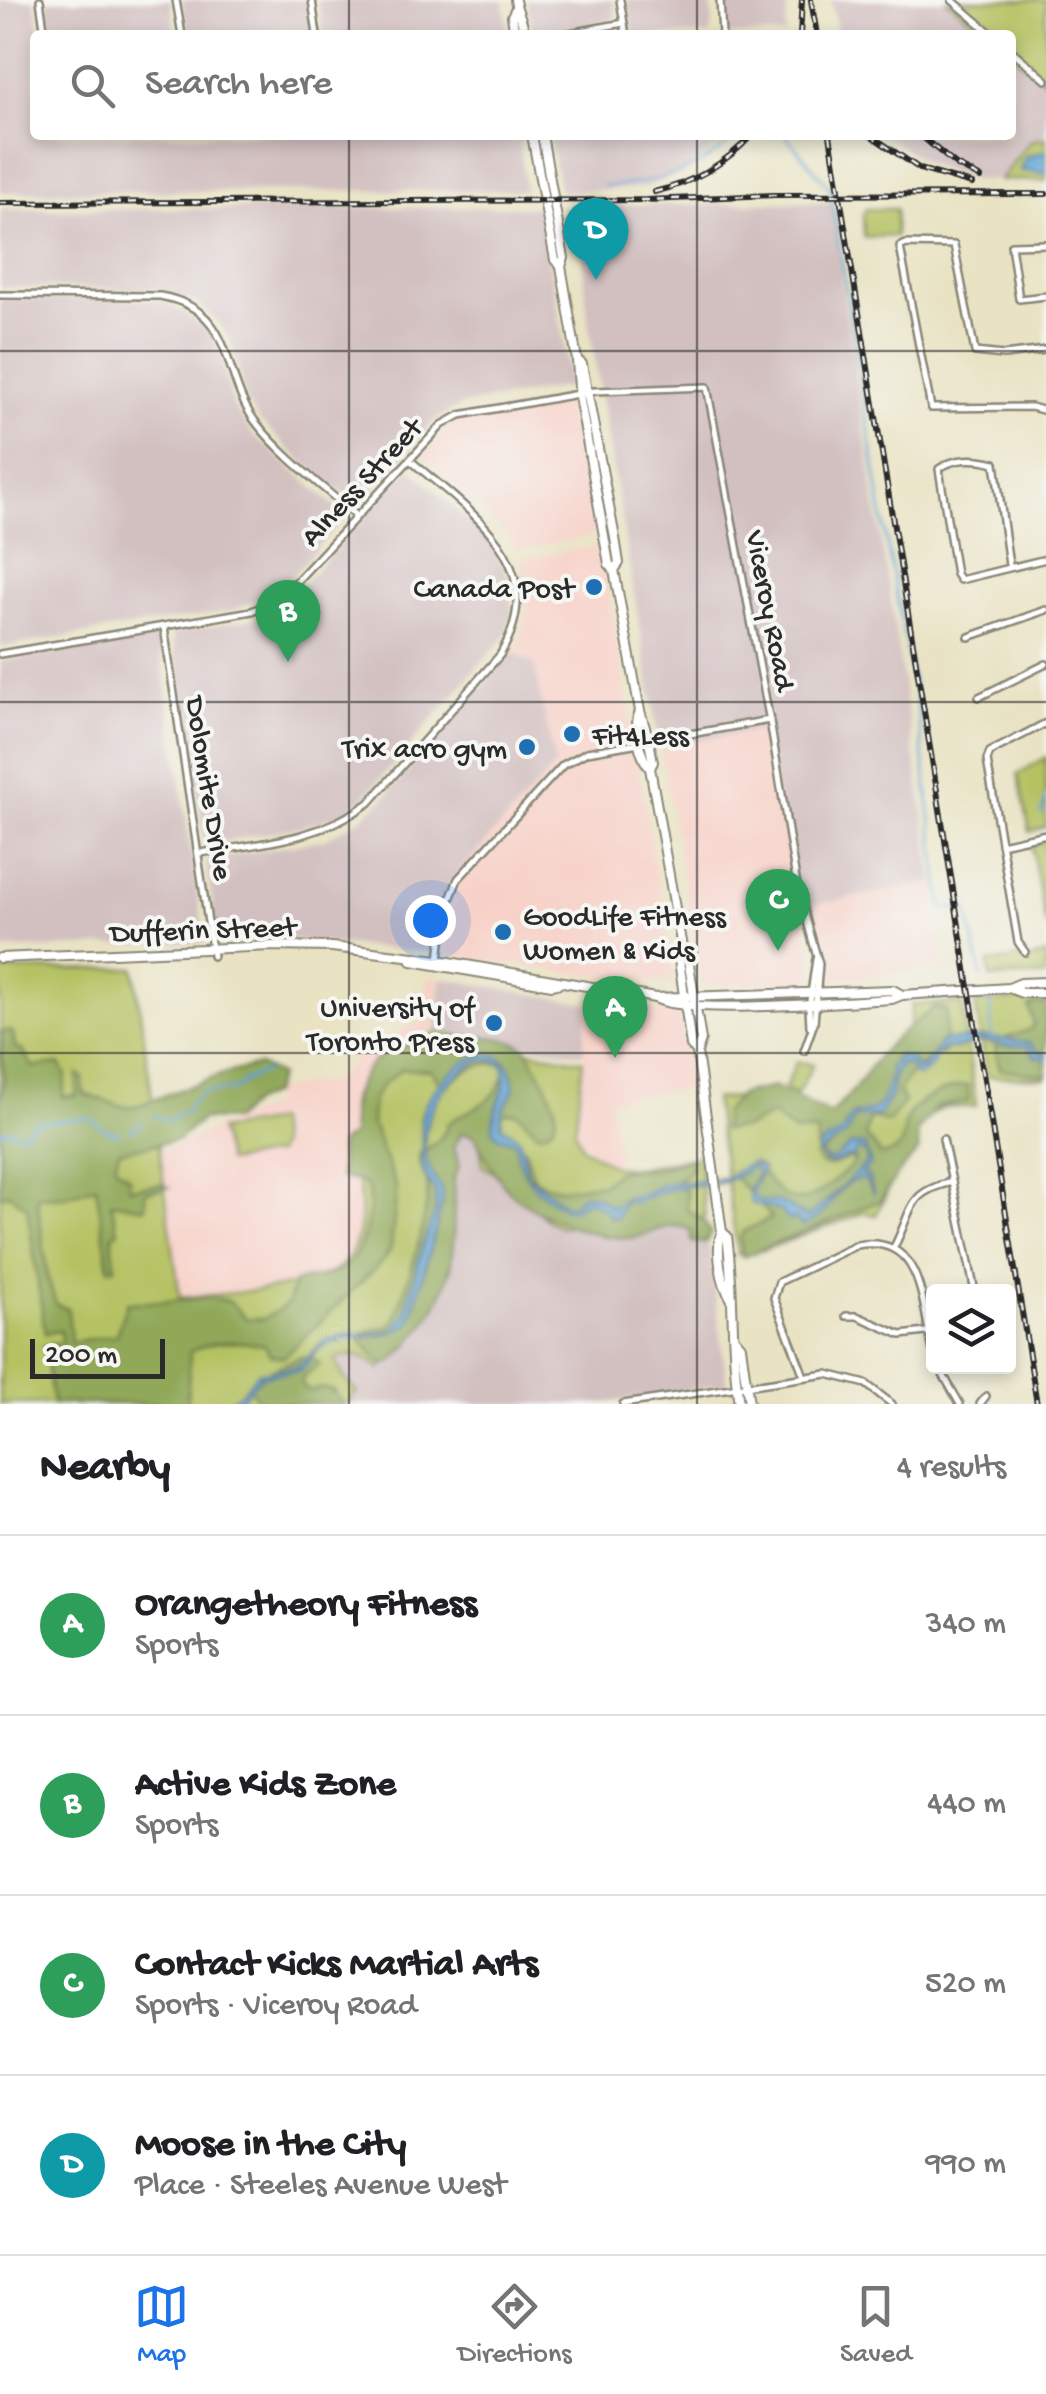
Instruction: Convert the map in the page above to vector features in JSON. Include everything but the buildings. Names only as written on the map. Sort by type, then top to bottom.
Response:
[{"type":"main road","points":[[514,30],[515,4]]},
{"type":"main road","points":[[515,4],[522,14],[524,30]]},
{"type":"main road","points":[[533,140],[556,260],[561,266],[610,539],[610,564],[645,742],[653,762],[650,768],[683,954],[679,960],[700,1040],[697,1052],[722,1232],[718,1237],[726,1263],[726,1292],[734,1338],[731,1349],[749,1404]]},
{"type":"main road","points":[[543,140],[564,258],[561,266]]},
{"type":"main road","name":"Dufferin Street","points":[[0,958],[332,947],[552,978],[655,998],[663,1003],[814,996],[892,999],[1046,982]]},
{"type":"main road","name":"Dufferin Street","points":[[1009,988],[1022,994],[1046,992]]},
{"type":"main road","points":[[740,1404],[742,1386]]},
{"type":"street","points":[[40,0],[45,30]]},
{"type":"street","points":[[176,0],[181,30]]},
{"type":"street","points":[[312,0],[317,30]]},
{"type":"street","points":[[620,0],[625,30]]},
{"type":"street","points":[[720,0],[722,30]]},
{"type":"street","points":[[952,0],[987,30]]},
{"type":"street","points":[[586,30],[624,23]]},
{"type":"street","points":[[1016,54],[1046,80]]},
{"type":"street","points":[[1046,244],[1010,245],[1020,299],[1046,296]]},
{"type":"street","points":[[1046,350],[1004,355],[975,352],[954,245],[900,246],[931,408],[1032,407],[1046,411]]},
{"type":"street","points":[[0,294],[160,296],[195,308],[210,320],[222,339],[238,395],[260,428],[356,516]]},
{"type":"street","name":"Viceroy Road","points":[[583,393],[707,386],[797,886],[816,959],[811,1029],[804,1050]]},
{"type":"street","name":"Alness Street","points":[[0,654],[252,612],[277,598],[311,567],[442,425],[460,415],[583,393]]},
{"type":"street","points":[[200,853],[296,838],[345,820],[369,802],[437,727],[500,655],[512,634],[518,599],[510,559],[482,525],[410,460]]},
{"type":"street","points":[[1009,565],[995,463],[947,462],[939,468],[960,580],[1046,559]]},
{"type":"street","points":[[969,637],[1046,610]]},
{"type":"street","name":"Dolomite Drive","points":[[164,627],[212,952]]},
{"type":"street","points":[[979,696],[1046,664]]},
{"type":"street","points":[[438,964],[450,893],[476,858],[573,758],[770,720]]},
{"type":"street","points":[[1025,952],[1018,942],[987,760],[990,752],[1046,723]]},
{"type":"street","points":[[1001,844],[1046,834]]},
{"type":"street","points":[[943,1139],[973,1284]]},
{"type":"street","points":[[894,1248],[917,1196],[931,1187],[952,1182]]},
{"type":"street","points":[[804,1376],[774,1298],[778,1282],[857,1245],[882,1244],[894,1248],[915,1270],[926,1313]]},
{"type":"street","points":[[846,1316],[858,1316],[900,1334],[926,1332]]},
{"type":"street","points":[[623,1404],[827,1374],[866,1384],[892,1404]]},
{"type":"street","points":[[943,1374],[960,1404]]},
{"type":"street","points":[[980,1404],[986,1396]]},
{"type":"shaded area","points":[[0,0],[34,0],[39,30],[30,30],[30,140],[520,140],[525,190],[0,192]]},
{"type":"shaded area","points":[[47,0],[170,0],[174,30],[51,30]]},
{"type":"shaded area","points":[[182,0],[307,0],[311,30],[187,30]]},
{"type":"shaded area","points":[[318,0],[503,0],[508,30],[323,30]]},
{"type":"shaded area","points":[[527,0],[613,0],[616,19],[557,30],[533,30]]},
{"type":"shaded area","points":[[627,0],[710,0],[711,30],[632,30]]},
{"type":"shaded area","points":[[725,0],[787,0],[786,30],[727,30]]},
{"type":"shaded area","points":[[831,0],[947,0],[984,30],[837,30]]},
{"type":"shaded area","points":[[1016,57],[1046,82],[1046,138],[1030,141],[1000,180],[975,180],[925,163],[891,140],[1016,140]]},
{"type":"shaded area","points":[[550,140],[725,140],[684,171],[642,188],[560,192]]},
{"type":"shaded area","points":[[832,202],[934,882],[813,905],[798,904],[765,729],[660,747],[588,321],[578,206]]},
{"type":"shaded area","points":[[539,207],[572,386],[462,405],[434,421],[358,505],[296,456],[259,420],[245,399],[232,343],[219,323],[195,302],[162,290],[0,287],[0,210]]},
{"type":"shaded area","points":[[0,299],[160,300],[188,315],[211,335],[222,358],[232,404],[252,434],[346,516],[294,574],[260,599],[232,611],[0,647]]},
{"type":"shaded area","points":[[574,400],[597,530],[593,535],[518,550],[507,534],[422,456],[456,422],[467,417]]},
{"type":"shaded area","points":[[410,468],[492,542],[510,580],[512,612],[507,634],[362,800],[339,815],[304,826],[205,845],[172,634],[258,618],[291,597]]},
{"type":"shaded area","points":[[601,546],[675,983],[631,981],[433,953],[440,905],[450,882],[555,765],[534,665],[512,652],[519,642],[528,602],[521,559]]},
{"type":"shaded area","points":[[158,636],[205,942],[0,950],[0,661]]},
{"type":"shaded area","points":[[512,652],[534,664],[555,765],[450,882],[440,905],[433,953],[297,940],[218,942],[206,861],[325,839],[360,819],[383,800]]},
{"type":"shaded area","points":[[765,729],[792,880],[810,946],[810,980],[702,985],[660,747]]},
{"type":"shaded area","points":[[934,882],[944,969],[827,979],[826,952],[813,905]]},
{"type":"shaded area","points":[[428,978],[442,978],[432,1030],[379,1056],[360,1077],[350,1105],[360,1214],[355,1251],[337,1268],[308,1282],[179,1298],[161,1151],[271,1106],[275,1089],[332,1082],[377,1040],[422,1023]]},
{"type":"shaded area","points":[[442,978],[588,1004],[583,1054],[435,1031]]},
{"type":"shaded area","points":[[589,1000],[679,1014],[693,1087],[609,1100],[618,1163],[608,1165],[574,1133]]},
{"type":"shaded area","points":[[467,1129],[478,1133],[483,1167],[498,1174],[548,1221],[575,1225],[603,1237],[622,1237],[705,1217],[727,1384],[596,1404],[347,1404],[357,1392],[335,1359],[363,1355],[451,1142],[456,1133]]},
{"type":"green space","points":[[947,0],[1046,0],[1046,82],[1016,57],[1016,30],[984,30]]},
{"type":"green space","points":[[1046,138],[1046,181],[1000,180],[1030,141]]},
{"type":"green space","points":[[866,209],[896,209],[895,236],[864,237]]},
{"type":"green space","points":[[1046,757],[1046,827],[1030,832],[1018,774]]},
{"type":"green space","points":[[1046,841],[1046,927],[1031,845]]},
{"type":"green space","points":[[1046,954],[1046,976],[990,978],[988,963],[1018,958],[1025,961]]},
{"type":"green space","points":[[134,968],[180,1298],[284,1287],[337,1269],[350,1255],[360,1216],[351,1102],[355,1091],[367,1071],[387,1052],[423,1043],[434,1033],[517,1043],[528,1051],[583,1061],[575,1130],[582,1147],[613,1166],[638,1168],[699,1156],[705,1217],[622,1237],[603,1237],[575,1225],[560,1227],[548,1221],[498,1174],[483,1167],[478,1133],[467,1129],[456,1133],[451,1142],[451,1269],[418,1328],[380,1369],[359,1356],[335,1359],[357,1392],[347,1404],[0,1404],[0,971]]},
{"type":"green space","points":[[1046,999],[1046,1078],[987,1076],[975,1003]]},
{"type":"green space","points":[[962,1003],[976,1106],[944,1108],[923,1117],[876,1215],[863,1213],[764,1250],[738,1255],[714,1099],[793,1096],[829,1116],[909,1030],[912,1004]]},
{"type":"green space","points":[[1046,1004],[1046,1075],[1000,1069],[995,1050],[998,1041],[1029,1030],[1034,1024],[1029,1007]]},
{"type":"green space","points":[[935,1007],[947,1010],[944,1052],[913,1070],[898,1092],[904,1102],[889,1122],[870,1118],[865,1135],[881,1155],[890,1153],[900,1146],[910,1113],[920,1103],[962,1086],[968,1086],[969,1101],[937,1107],[917,1132],[919,1150],[880,1201],[743,1257],[740,1237],[744,1231],[772,1218],[735,1178],[749,1163],[757,1164],[779,1192],[794,1200],[813,1196],[855,1161],[849,1158],[831,1166],[822,1165],[816,1158],[817,1132],[794,1132],[772,1115],[745,1128],[723,1130],[723,1113],[741,1094],[775,1087],[831,1115],[888,1045]]},
{"type":"green space","points":[[13,1032],[15,1048],[23,1051],[33,1067],[60,1064],[66,1075],[63,1097],[76,1096],[78,1074],[83,1077],[84,1094],[125,1107],[259,1065],[279,1075],[272,1094],[253,1102],[234,1120],[202,1119],[178,1140],[119,1151],[115,1166],[129,1177],[130,1188],[162,1184],[169,1187],[145,1192],[145,1208],[111,1202],[118,1231],[112,1235],[115,1267],[109,1269],[96,1186],[66,1196],[37,1197],[48,1279],[56,1304],[68,1309],[71,1342],[116,1335],[127,1302],[218,1299],[230,1302],[246,1319],[263,1319],[288,1304],[294,1282],[329,1274],[347,1265],[363,1238],[369,1203],[365,1183],[340,1177],[340,1143],[352,1135],[353,1103],[363,1075],[383,1055],[414,1045],[453,1048],[486,1037],[526,1048],[552,1096],[555,1121],[550,1129],[538,1133],[518,1113],[507,1112],[501,1116],[501,1130],[524,1148],[538,1181],[566,1188],[602,1184],[619,1170],[657,1168],[693,1158],[691,1170],[676,1181],[687,1192],[687,1209],[704,1221],[711,1233],[705,1243],[692,1242],[691,1230],[681,1227],[631,1238],[601,1235],[565,1224],[518,1199],[490,1164],[475,1136],[462,1132],[454,1147],[459,1166],[454,1177],[453,1242],[447,1279],[430,1316],[410,1343],[388,1364],[379,1362],[360,1334],[391,1325],[402,1297],[421,1232],[427,1194],[420,1153],[441,1138],[447,1124],[489,1099],[506,1071],[502,1064],[480,1066],[447,1086],[441,1085],[431,1070],[402,1069],[383,1084],[373,1099],[371,1122],[397,1189],[391,1248],[385,1259],[284,1357],[270,1355],[265,1345],[216,1343],[190,1352],[187,1404],[53,1404],[44,1346],[62,1342],[60,1331],[45,1333],[27,1207],[10,1195],[0,1197],[0,1101],[4,1077],[1,1033]]},
{"type":"green space","points":[[796,1062],[813,1064],[797,1095],[785,1088]]},
{"type":"green space","points":[[276,1121],[276,1154],[227,1162],[219,1130]]},
{"type":"green space","points":[[301,1357],[320,1364],[302,1378],[302,1386],[310,1391],[333,1390],[343,1404],[263,1404],[248,1388],[268,1371]]},
{"type":"water","points":[[1046,151],[1046,174],[1020,170],[1025,157]]},
{"type":"water","points":[[983,1037],[1029,1042],[1046,1054],[1046,1060],[1034,1056],[1027,1046],[981,1041],[946,1048],[937,1054],[932,1067],[919,1076],[908,1065],[900,1064],[891,1096],[878,1116],[855,1118],[846,1135],[821,1152],[825,1159],[834,1160],[851,1145],[864,1144],[871,1164],[862,1173],[868,1176],[874,1195],[864,1178],[857,1179],[840,1191],[821,1215],[802,1226],[794,1218],[789,1221],[781,1211],[751,1203],[748,1189],[758,1174],[752,1166],[721,1183],[670,1189],[634,1203],[625,1200],[617,1217],[610,1218],[608,1212],[589,1200],[566,1209],[546,1197],[525,1174],[516,1142],[499,1137],[493,1130],[505,1082],[503,1064],[491,1060],[476,1063],[444,1089],[427,1124],[427,1162],[440,1187],[442,1205],[410,1323],[387,1334],[328,1345],[317,1351],[302,1370],[261,1376],[237,1404],[223,1404],[241,1393],[257,1373],[299,1366],[325,1340],[392,1330],[405,1316],[436,1210],[435,1191],[422,1162],[421,1118],[437,1087],[467,1061],[483,1055],[497,1056],[509,1067],[515,1088],[502,1111],[501,1125],[520,1139],[528,1175],[563,1204],[572,1205],[583,1194],[596,1196],[613,1208],[626,1197],[639,1196],[664,1184],[725,1178],[752,1162],[763,1169],[751,1191],[755,1196],[761,1201],[782,1203],[807,1217],[867,1162],[866,1154],[858,1148],[854,1157],[833,1164],[825,1162],[817,1151],[841,1133],[853,1114],[871,1111],[881,1103],[889,1069],[898,1055],[912,1059],[916,1069],[923,1068],[942,1041]]},
{"type":"waterway","points":[[603,186],[640,183],[675,174],[708,158],[732,140]]},
{"type":"waterway","points":[[789,140],[830,188],[917,706],[942,908],[967,909],[982,977]]},
{"type":"waterway","points":[[1041,814],[1046,797]]},
{"type":"waterway","points":[[1045,858],[1046,866]]},
{"type":"waterway","points":[[990,1001],[992,1039]]},
{"type":"waterway","points":[[155,1116],[171,1121],[186,1113],[189,1104],[203,1092],[234,1090],[266,1071]]},
{"type":"waterway","points":[[0,1132],[22,1134],[36,1122],[89,1118],[119,1134]]},
{"type":"waterway","points":[[130,1132],[141,1123]]},
{"type":"railway","points":[[800,30],[802,0]]},
{"type":"railway","points":[[811,0],[816,30]]},
{"type":"railway","points":[[654,192],[708,171],[747,140]]},
{"type":"railway","points":[[831,140],[1037,1404]]},
{"type":"railway","points":[[877,140],[920,169],[972,184]]},
{"type":"railway","points":[[926,140],[956,165],[981,178]]},
{"type":"railway","points":[[0,203],[1046,194]]},
{"type":"place","name":"Moose in the City","points":[[596,280]]},
{"type":"place","name":"Canada Post","points":[[594,587]]},
{"type":"place","name":"Active Kids Zone","points":[[288,662]]},
{"type":"place","name":"Fit4Less","points":[[572,734]]},
{"type":"place","name":"Trix acro gym","points":[[527,747]]},
{"type":"place","name":"GoodLife Fitness Women & Kids","points":[[503,932]]},
{"type":"place","name":"Contact Kicks Martial Arts","points":[[778,951]]},
{"type":"place","name":"University of Toronto Press","points":[[494,1023]]},
{"type":"place","name":"Orangetheory Fitness","points":[[615,1058]]}]
